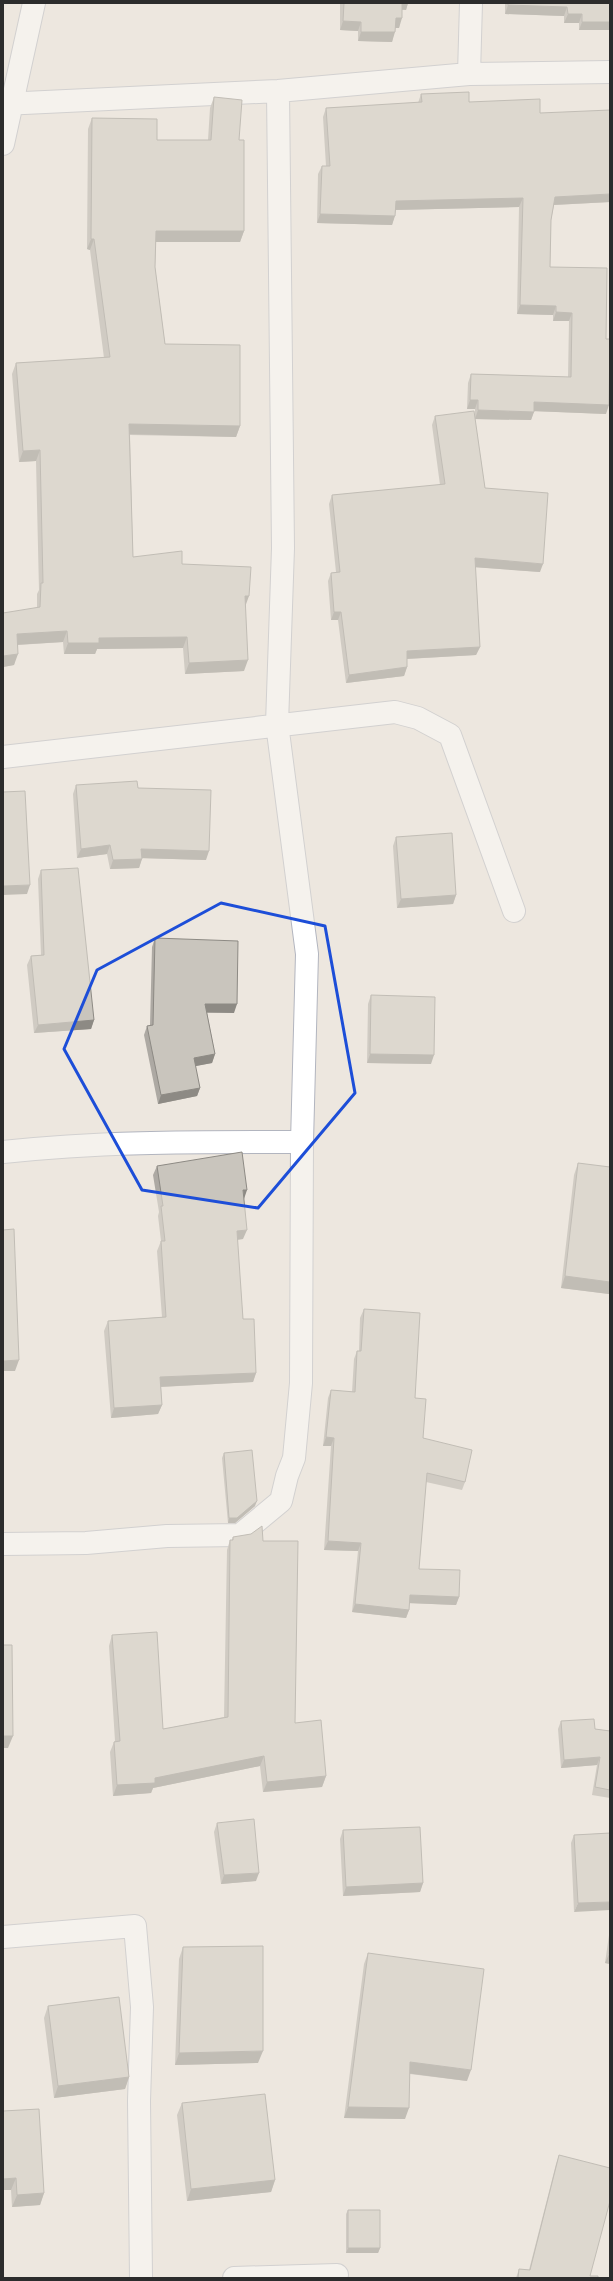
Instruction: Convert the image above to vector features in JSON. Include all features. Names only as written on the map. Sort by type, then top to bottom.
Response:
[{"type":"street","points":[[3,144],[8,104],[34,3]]},
{"type":"street","points":[[469,74],[471,3]]},
{"type":"street","points":[[8,104],[278,91],[469,74],[610,72]]},
{"type":"street","points":[[3,1544],[86,1543],[167,1536],[240,1535],[281,1501],[287,1476],[294,1458],[301,1383],[302,1142],[308,954],[277,724],[283,548],[278,91]]},
{"type":"street","points":[[3,757],[277,724],[395,712],[418,718],[450,735],[514,910]]},
{"type":"street","points":[[3,1152],[38,1148],[197,1142],[302,1142]]},
{"type":"street","points":[[3,1937],[136,1926],[142,2007],[139,2101],[141,2278]]},
{"type":"street","points":[[234,2278],[337,2275]]},
{"type":"highlighted area","points":[[221,903],[325,926],[355,1093],[258,1208],[142,1190],[64,1049],[97,970]]},
{"type":"building","points":[[344,3],[402,3],[402,18],[396,18],[395,32],[361,32],[361,22],[343,21]]},
{"type":"building","points":[[508,3],[610,3],[610,22],[582,22],[582,14],[568,14],[567,7],[508,5]]},
{"type":"building","points":[[469,92],[469,102],[540,99],[540,113],[610,110],[610,194],[555,197],[551,220],[550,267],[607,268],[606,339],[610,339],[609,405],[534,402],[534,412],[478,410],[478,400],[470,400],[471,374],[571,377],[572,313],[556,312],[556,306],[520,305],[523,198],[396,201],[395,216],[320,214],[322,166],[330,166],[326,108],[422,102],[421,94]]},
{"type":"building","points":[[214,97],[242,100],[239,140],[244,140],[244,231],[156,231],[155,267],[165,344],[240,345],[240,426],[129,424],[133,557],[182,551],[182,564],[251,567],[249,596],[245,596],[248,660],[189,663],[187,637],[99,638],[99,643],[68,643],[67,631],[17,634],[18,654],[3,656],[3,613],[40,607],[41,583],[43,583],[40,450],[23,451],[16,363],[110,357],[94,239],[91,239],[92,118],[157,119],[157,140],[211,140]]},
{"type":"building","points":[[474,411],[485,488],[548,493],[543,564],[475,558],[480,647],[407,651],[407,667],[349,675],[341,612],[334,612],[331,573],[340,572],[332,495],[445,484],[435,416]]},
{"type":"building","points":[[137,781],[138,788],[211,790],[209,851],[141,849],[142,859],[113,860],[110,845],[81,849],[76,785]]},
{"type":"building","points":[[25,791],[30,885],[3,886],[3,792]]},
{"type":"building","points":[[452,833],[456,895],[401,899],[396,837]]},
{"type":"building","points":[[78,868],[94,1020],[38,1025],[31,956],[44,955],[41,870]]},
{"type":"building","points":[[155,938],[238,941],[237,1004],[205,1004],[215,1054],[194,1058],[200,1088],[161,1095],[147,1026],[153,1025]]},
{"type":"building","points":[[371,995],[435,997],[434,1055],[370,1054]]},
{"type":"building","points":[[242,1152],[247,1190],[243,1190],[247,1230],[237,1231],[243,1319],[254,1319],[256,1373],[160,1377],[162,1405],[114,1408],[108,1321],[166,1317],[161,1241],[165,1241],[161,1206],[163,1206],[157,1166]]},
{"type":"building","points":[[578,1163],[610,1167],[610,1282],[565,1276]]},
{"type":"building","points":[[14,1229],[19,1360],[3,1361],[3,1230]]},
{"type":"building","points":[[364,1309],[420,1313],[415,1398],[426,1399],[423,1438],[472,1450],[465,1482],[427,1473],[419,1569],[460,1570],[459,1597],[410,1595],[409,1610],[355,1604],[361,1543],[328,1541],[334,1438],[326,1437],[331,1390],[355,1392],[357,1351],[361,1351]]},
{"type":"building","points":[[252,1450],[257,1501],[237,1518],[229,1518],[224,1453]]},
{"type":"building","points":[[262,1526],[263,1541],[298,1541],[295,1723],[321,1720],[326,1776],[267,1782],[264,1756],[155,1778],[155,1783],[117,1785],[114,1742],[120,1741],[112,1635],[157,1632],[163,1729],[228,1717],[230,1540],[233,1540],[233,1537],[251,1534]]},
{"type":"building","points":[[3,1645],[12,1645],[13,1736],[3,1736]]},
{"type":"building","points":[[594,1719],[595,1729],[610,1731],[610,1790],[595,1787],[600,1757],[564,1760],[561,1721]]},
{"type":"building","points":[[254,1819],[259,1873],[224,1875],[217,1823]]},
{"type":"building","points":[[420,1827],[423,1883],[346,1887],[343,1830]]},
{"type":"building","points":[[610,1833],[610,1902],[578,1903],[574,1835]]},
{"type":"building","points":[[263,1946],[263,2051],[179,2053],[183,1947]]},
{"type":"building","points":[[368,1953],[484,1969],[471,2070],[410,2062],[409,2108],[348,2107]]},
{"type":"building","points":[[119,1997],[129,2077],[58,2086],[48,2006]]},
{"type":"building","points":[[265,2094],[275,2180],[191,2189],[182,2103]]},
{"type":"building","points":[[39,2109],[44,2193],[17,2195],[16,2178],[3,2179],[3,2111]]},
{"type":"building","points":[[559,2155],[610,2168],[610,2201],[590,2276],[598,2276],[598,2278],[518,2278],[519,2269],[530,2270]]},
{"type":"building","points":[[348,2210],[380,2210],[380,2248],[348,2248]]}]
